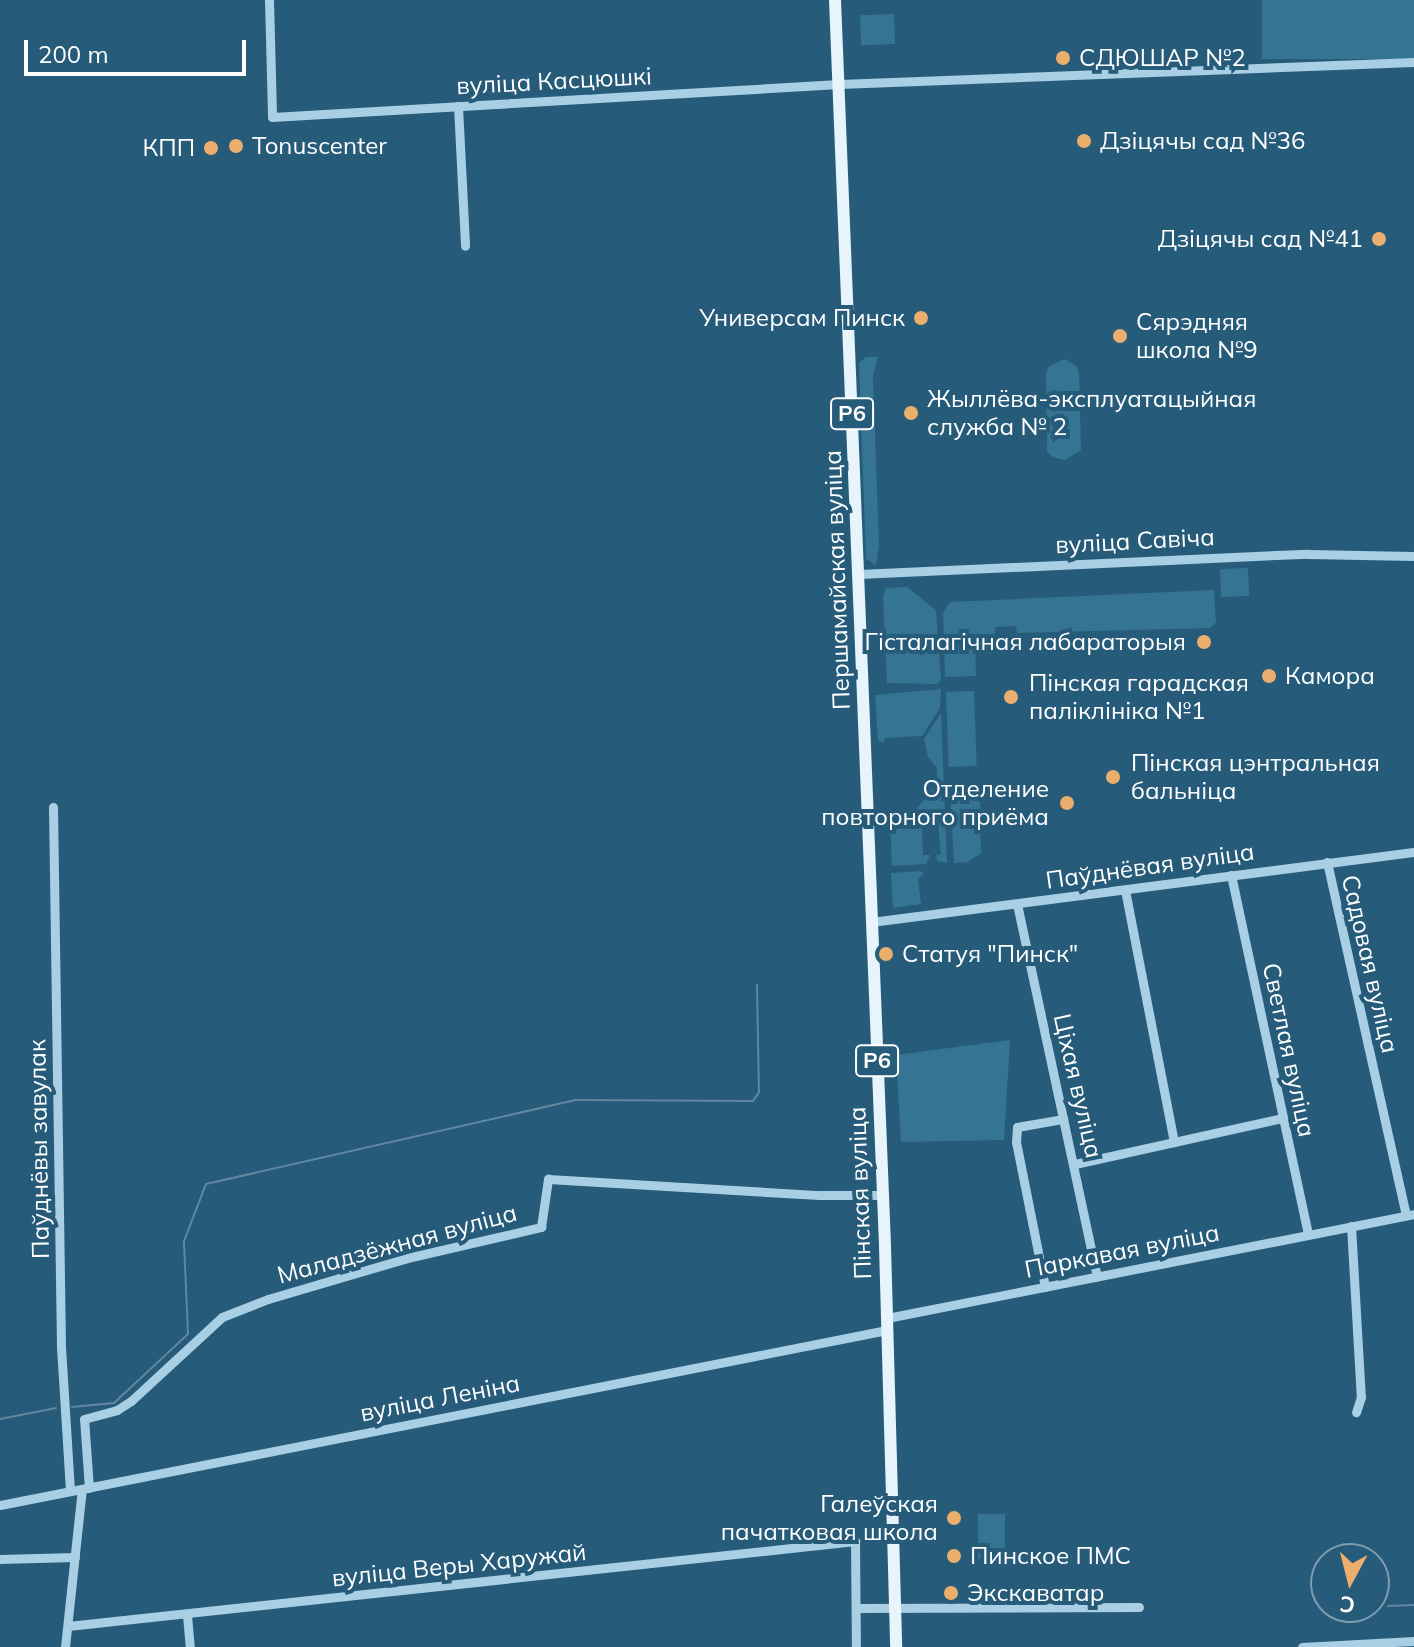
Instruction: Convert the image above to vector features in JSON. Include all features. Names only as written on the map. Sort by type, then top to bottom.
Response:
[{"type":"main road","name":"Першамайская вуліца","points":[[835,0],[871,922]]},
{"type":"main road","name":"Пінская вуліца","points":[[871,922],[883,1195],[896,1647]]},
{"type":"street","name":"вуліца Касцюшкі","points":[[269,0],[272,117],[839,84],[1414,62]]},
{"type":"street","name":"вуліца Касцюшкі","points":[[458,106],[465,246]]},
{"type":"street","name":"вуліца Савіча","points":[[859,574],[1308,554],[1414,556]]},
{"type":"street","name":"Паўднёвы завулак","points":[[53,807],[61,1347],[70,1491]]},
{"type":"street","name":"Паўднёвая вуліца","points":[[871,922],[1414,852]]},
{"type":"street","name":"Садовая вуліца","points":[[1327,862],[1410,1215]]},
{"type":"street","name":"Светлая вуліца","points":[[1231,875],[1308,1234]]},
{"type":"street","points":[[1125,890],[1174,1142]]},
{"type":"street","name":"Ціхая вуліца","points":[[1017,904],[1097,1277]]},
{"type":"street","points":[[1075,1164],[1283,1118]]},
{"type":"street","points":[[1045,1287],[1016,1142],[1017,1127],[1063,1119]]},
{"type":"street","name":"Маладзёжная вуліца","points":[[86,1488],[84,1419],[117,1410],[131,1401],[222,1317],[268,1299],[407,1258],[541,1227],[548,1179],[806,1195],[883,1195]]},
{"type":"street","name":"Паркавая вуліца","points":[[887,1324],[901,1315],[1410,1215]]},
{"type":"street","points":[[1351,1226],[1361,1397],[1356,1412]]},
{"type":"street","name":"вуліца Леніна","points":[[0,1505],[887,1324]]},
{"type":"street","points":[[65,1647],[86,1488]]},
{"type":"street","name":"вуліца Веры Харужай","points":[[68,1626],[855,1541],[856,1608]]},
{"type":"street","points":[[0,1559],[75,1557]]},
{"type":"street","points":[[856,1647],[856,1608],[1139,1607]]},
{"type":"street","points":[[187,1615],[190,1647]]},
{"type":"street","points":[[1302,1647],[1414,1641]]},
{"type":"shaded area","points":[[1262,0],[1414,0],[1414,59],[1262,59]]},
{"type":"shaded area","points":[[894,14],[895,44],[861,45],[860,15]]},
{"type":"shaded area","points":[[866,357],[878,357],[873,377],[879,545],[876,565],[866,559],[859,363]]},
{"type":"shaded area","points":[[1065,359],[1076,366],[1079,373],[1081,450],[1065,460],[1052,457],[1047,451],[1046,373],[1049,366]]},
{"type":"shaded area","points":[[1248,568],[1249,596],[1221,597],[1220,569]]},
{"type":"shaded area","points":[[907,587],[936,610],[941,680],[937,684],[887,683],[883,596],[886,588]]},
{"type":"shaded area","points":[[1214,590],[1216,622],[1210,628],[1017,633],[1016,626],[995,627],[995,634],[979,637],[975,643],[976,676],[945,677],[943,613],[950,602]]},
{"type":"shaded area","points":[[941,689],[940,708],[922,736],[884,738],[884,743],[878,740],[875,695]]},
{"type":"shaded area","points":[[974,691],[977,766],[949,767],[946,692]]},
{"type":"shaded area","points":[[941,713],[947,863],[937,861],[936,855],[941,854],[938,826],[922,827],[923,855],[930,855],[926,864],[892,866],[890,824],[907,820],[937,784],[937,768],[928,757],[924,739]]},
{"type":"shaded area","points":[[950,788],[980,788],[981,853],[968,862],[954,863]]},
{"type":"shaded area","points":[[891,873],[924,873],[918,880],[921,904],[893,908]]},
{"type":"shaded area","points":[[1010,1040],[1004,1140],[901,1142],[896,1055]]},
{"type":"shaded area","points":[[978,1514],[1005,1514],[1005,1559],[978,1559]]},
{"type":"waterway","points":[[72,1407],[114,1403],[188,1334],[184,1241],[206,1184],[576,1100],[753,1101],[759,1092],[757,985]]},
{"type":"waterway","points":[[0,1419],[56,1408]]},
{"type":"waterway","points":[[1390,1606],[1414,1605]]},
{"type":"place","name":"СДЮШАР №2","points":[[1063,58]]},
{"type":"place","name":"Дзіцячы сад №36","points":[[1084,141]]},
{"type":"place","name":"Tonuscenter","points":[[236,146]]},
{"type":"place","name":"КПП","points":[[211,148]]},
{"type":"place","name":"Дзіцячы сад №41","points":[[1379,239]]},
{"type":"place","name":"Универсам Пинск","points":[[921,318]]},
{"type":"place","name":"Сярэдняя школа №9","points":[[1120,336]]},
{"type":"place","name":"Жыллёва-эксплуатацыйная служба № 2","points":[[911,413]]},
{"type":"place","name":"Гісталагічная лабараторыя","points":[[1204,642]]},
{"type":"place","name":"Камора","points":[[1269,676]]},
{"type":"place","name":"Пінская гарадская паліклініка №1","points":[[1011,697]]},
{"type":"place","name":"Пінская цэнтральная бальніца","points":[[1113,777]]},
{"type":"place","name":"Отделение повторного приёма","points":[[1067,803]]},
{"type":"place","name":"Статуя \"Пинск\"","points":[[886,954]]},
{"type":"place","name":"Галеўская пачатковая школа","points":[[954,1518]]},
{"type":"place","name":"Пинское ПМС","points":[[954,1556]]},
{"type":"place","name":"Экскаватар","points":[[951,1593]]}]
